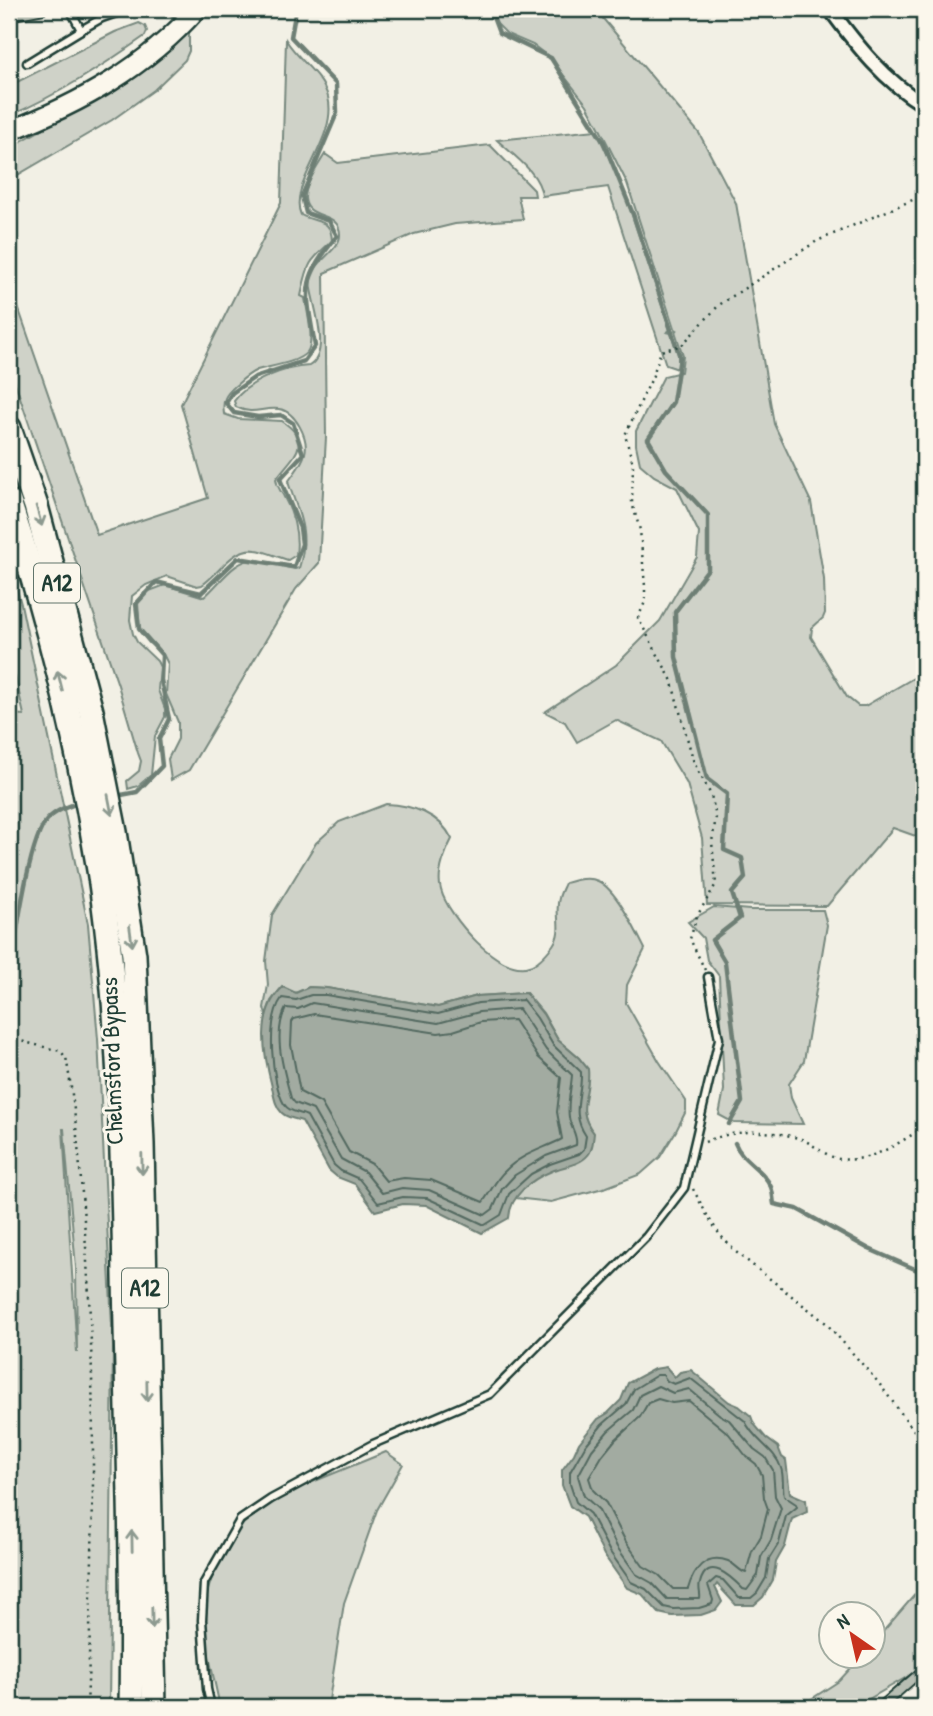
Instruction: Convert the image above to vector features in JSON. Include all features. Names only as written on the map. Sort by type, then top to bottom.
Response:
[{"type":"highway","name":"Chelmsford Bypass","points":[[9,428],[36,506],[92,711],[87,744]]},
{"type":"highway","name":"Chelmsford Bypass","points":[[9,502],[87,744],[110,871],[134,955],[142,1144],[154,1707]]},
{"type":"highway","name":"Chelmsford Bypass","points":[[110,871],[111,971],[122,1157],[133,1599],[131,1707]]},
{"type":"street","points":[[830,9],[881,73],[924,105]]},
{"type":"street","points":[[9,131],[55,113],[104,87],[141,63],[193,14]]},
{"type":"lane","points":[[70,9],[81,30]]},
{"type":"lane","points":[[27,63],[102,18],[128,9]]},
{"type":"lane","points":[[168,9],[193,14]]},
{"type":"lane","points":[[211,1707],[207,1689],[202,1620],[204,1583],[240,1520],[271,1499],[373,1444],[490,1394],[646,1237],[684,1188],[719,1039],[708,977]]},
{"type":"path","points":[[708,977],[690,939],[697,916],[716,884],[712,842],[716,817],[711,795],[694,763],[671,679],[638,618],[645,602],[645,586],[640,530],[632,503],[633,464],[625,435],[652,378],[661,351],[682,345],[719,305],[817,242],[922,196],[924,181]]},
{"type":"path","points":[[9,1038],[60,1051],[66,1058],[76,1111],[90,1289],[95,1442],[87,1707]]},
{"type":"path","points":[[693,1149],[720,1136],[753,1131],[802,1140],[838,1159],[870,1158],[924,1127]]},
{"type":"path","points":[[688,1176],[708,1217],[720,1234],[736,1252],[826,1323],[878,1382],[924,1444]]},
{"type":"shaded area","points":[[489,9],[595,9],[699,133],[736,203],[774,424],[811,502],[824,579],[825,613],[812,628],[811,637],[847,697],[858,706],[865,706],[924,672],[924,839],[893,828],[827,906],[707,905],[702,838],[687,784],[661,741],[616,720],[577,742],[565,722],[545,712],[616,665],[660,621],[697,557],[699,533],[677,488],[654,476],[640,464],[636,445],[636,431],[664,376],[681,372],[683,356],[675,331],[677,330],[674,328],[627,183],[587,105],[550,58],[533,45],[507,34],[494,21]]},
{"type":"shaded area","points":[[139,23],[145,26],[145,36],[79,80],[9,116],[9,86],[115,32]]},
{"type":"shaded area","points":[[189,27],[189,51],[185,60],[154,90],[112,120],[9,180],[9,148],[136,77]]},
{"type":"shaded area","points":[[286,40],[321,81],[328,97],[326,129],[306,175],[299,203],[301,215],[326,225],[332,241],[313,260],[303,285],[301,296],[305,298],[310,334],[307,352],[291,361],[248,375],[227,395],[223,409],[224,414],[238,419],[282,421],[297,437],[297,451],[276,479],[294,524],[296,555],[288,560],[256,550],[240,552],[202,585],[197,586],[167,576],[146,585],[132,596],[130,620],[133,634],[160,667],[158,690],[165,717],[155,736],[151,775],[138,786],[128,789],[127,781],[139,771],[141,761],[118,685],[9,365],[9,281],[97,535],[208,498],[181,404],[281,203]]},
{"type":"shaded area","points":[[596,130],[622,185],[670,330],[667,332],[671,333],[678,354],[678,369],[666,365],[608,187],[542,196],[531,172],[497,140]]},
{"type":"shaded area","points":[[490,145],[534,190],[535,196],[518,196],[523,219],[455,224],[414,234],[324,273],[326,437],[319,563],[296,589],[189,770],[171,780],[168,759],[178,739],[178,722],[166,694],[168,664],[163,654],[140,632],[138,603],[144,593],[165,585],[204,597],[228,572],[242,562],[257,560],[295,569],[299,568],[302,556],[302,524],[288,482],[304,457],[306,447],[300,426],[285,411],[248,411],[236,407],[234,401],[248,387],[268,376],[309,366],[316,360],[320,341],[311,280],[318,265],[339,241],[340,234],[334,221],[316,213],[307,205],[305,198],[312,175],[325,154],[338,163]]},
{"type":"shaded area","points":[[9,562],[21,604],[88,924],[98,1039],[113,1346],[109,1707],[9,1707],[9,703],[11,714],[24,715],[9,649]],"holes":[[[63,1129],[64,1129],[76,1268],[77,1353]]]},
{"type":"shaded area","points":[[386,804],[415,809],[433,817],[447,830],[452,839],[440,871],[441,890],[464,928],[490,954],[504,962],[517,967],[533,965],[551,948],[558,934],[558,904],[565,883],[590,879],[605,885],[612,892],[645,949],[627,985],[626,1003],[659,1061],[686,1101],[686,1111],[660,1157],[641,1174],[607,1187],[551,1202],[515,1198],[524,1187],[593,1133],[588,1126],[584,1110],[587,1069],[579,1058],[558,1040],[543,1013],[526,993],[477,996],[438,1007],[326,988],[309,987],[295,993],[282,987],[271,1001],[266,1015],[266,961],[272,915],[316,843],[339,822]]},
{"type":"shaded area","points":[[714,907],[823,910],[827,925],[804,1061],[789,1084],[791,1098],[803,1124],[734,1123],[719,1115],[724,1090],[719,976],[707,960],[703,938],[688,922]]},
{"type":"shaded area","points":[[386,1452],[403,1464],[377,1510],[344,1603],[328,1707],[220,1707],[200,1615],[216,1565],[241,1526],[271,1499]]},
{"type":"shaded area","points":[[924,1584],[924,1667],[855,1707],[799,1707],[839,1681],[849,1670],[888,1670],[888,1626]]},
{"type":"water","points":[[283,987],[296,993],[309,987],[327,988],[438,1007],[477,996],[526,993],[543,1014],[558,1040],[588,1069],[584,1109],[585,1117],[594,1133],[590,1153],[581,1161],[552,1171],[530,1183],[513,1202],[509,1218],[482,1233],[426,1205],[403,1204],[375,1211],[355,1184],[337,1177],[329,1170],[302,1121],[284,1115],[276,1104],[266,1062],[264,1035],[268,1009]]},
{"type":"water","points":[[666,1367],[675,1377],[680,1372],[691,1370],[729,1402],[751,1416],[754,1424],[778,1447],[786,1460],[790,1493],[806,1500],[807,1512],[792,1519],[785,1546],[776,1562],[773,1580],[763,1597],[754,1605],[736,1605],[717,1584],[715,1587],[722,1602],[716,1610],[701,1615],[672,1616],[659,1613],[642,1594],[627,1588],[604,1555],[585,1517],[570,1506],[562,1485],[562,1470],[579,1443],[598,1419],[621,1400],[628,1383],[654,1369]]},
{"type":"building","points":[[9,9],[44,9],[45,14],[9,21]]},
{"type":"building","points":[[916,1670],[922,1677],[888,1707],[881,1700]]},
{"type":"waterway","points":[[116,796],[137,792],[162,766],[159,739],[169,719],[161,680],[162,655],[139,629],[136,604],[156,582],[201,593],[238,558],[294,567],[302,544],[300,528],[280,479],[303,454],[293,423],[281,415],[258,417],[234,413],[226,403],[232,393],[255,377],[304,361],[315,346],[308,288],[316,265],[337,236],[329,221],[306,213],[302,196],[337,113],[336,84],[291,37],[296,9]]},
{"type":"waterway","points":[[490,9],[499,33],[551,58],[604,143],[633,214],[680,357],[673,402],[648,439],[666,470],[708,515],[708,569],[675,612],[676,657],[707,779],[727,794],[724,850],[742,858],[745,878],[732,893],[740,918],[712,940],[725,962],[742,1102],[729,1124]]},
{"type":"waterway","points":[[9,971],[29,867],[40,831],[54,814],[80,803]]},
{"type":"waterway","points":[[735,1143],[738,1150],[768,1181],[774,1204],[797,1209],[869,1249],[924,1273]]}]
